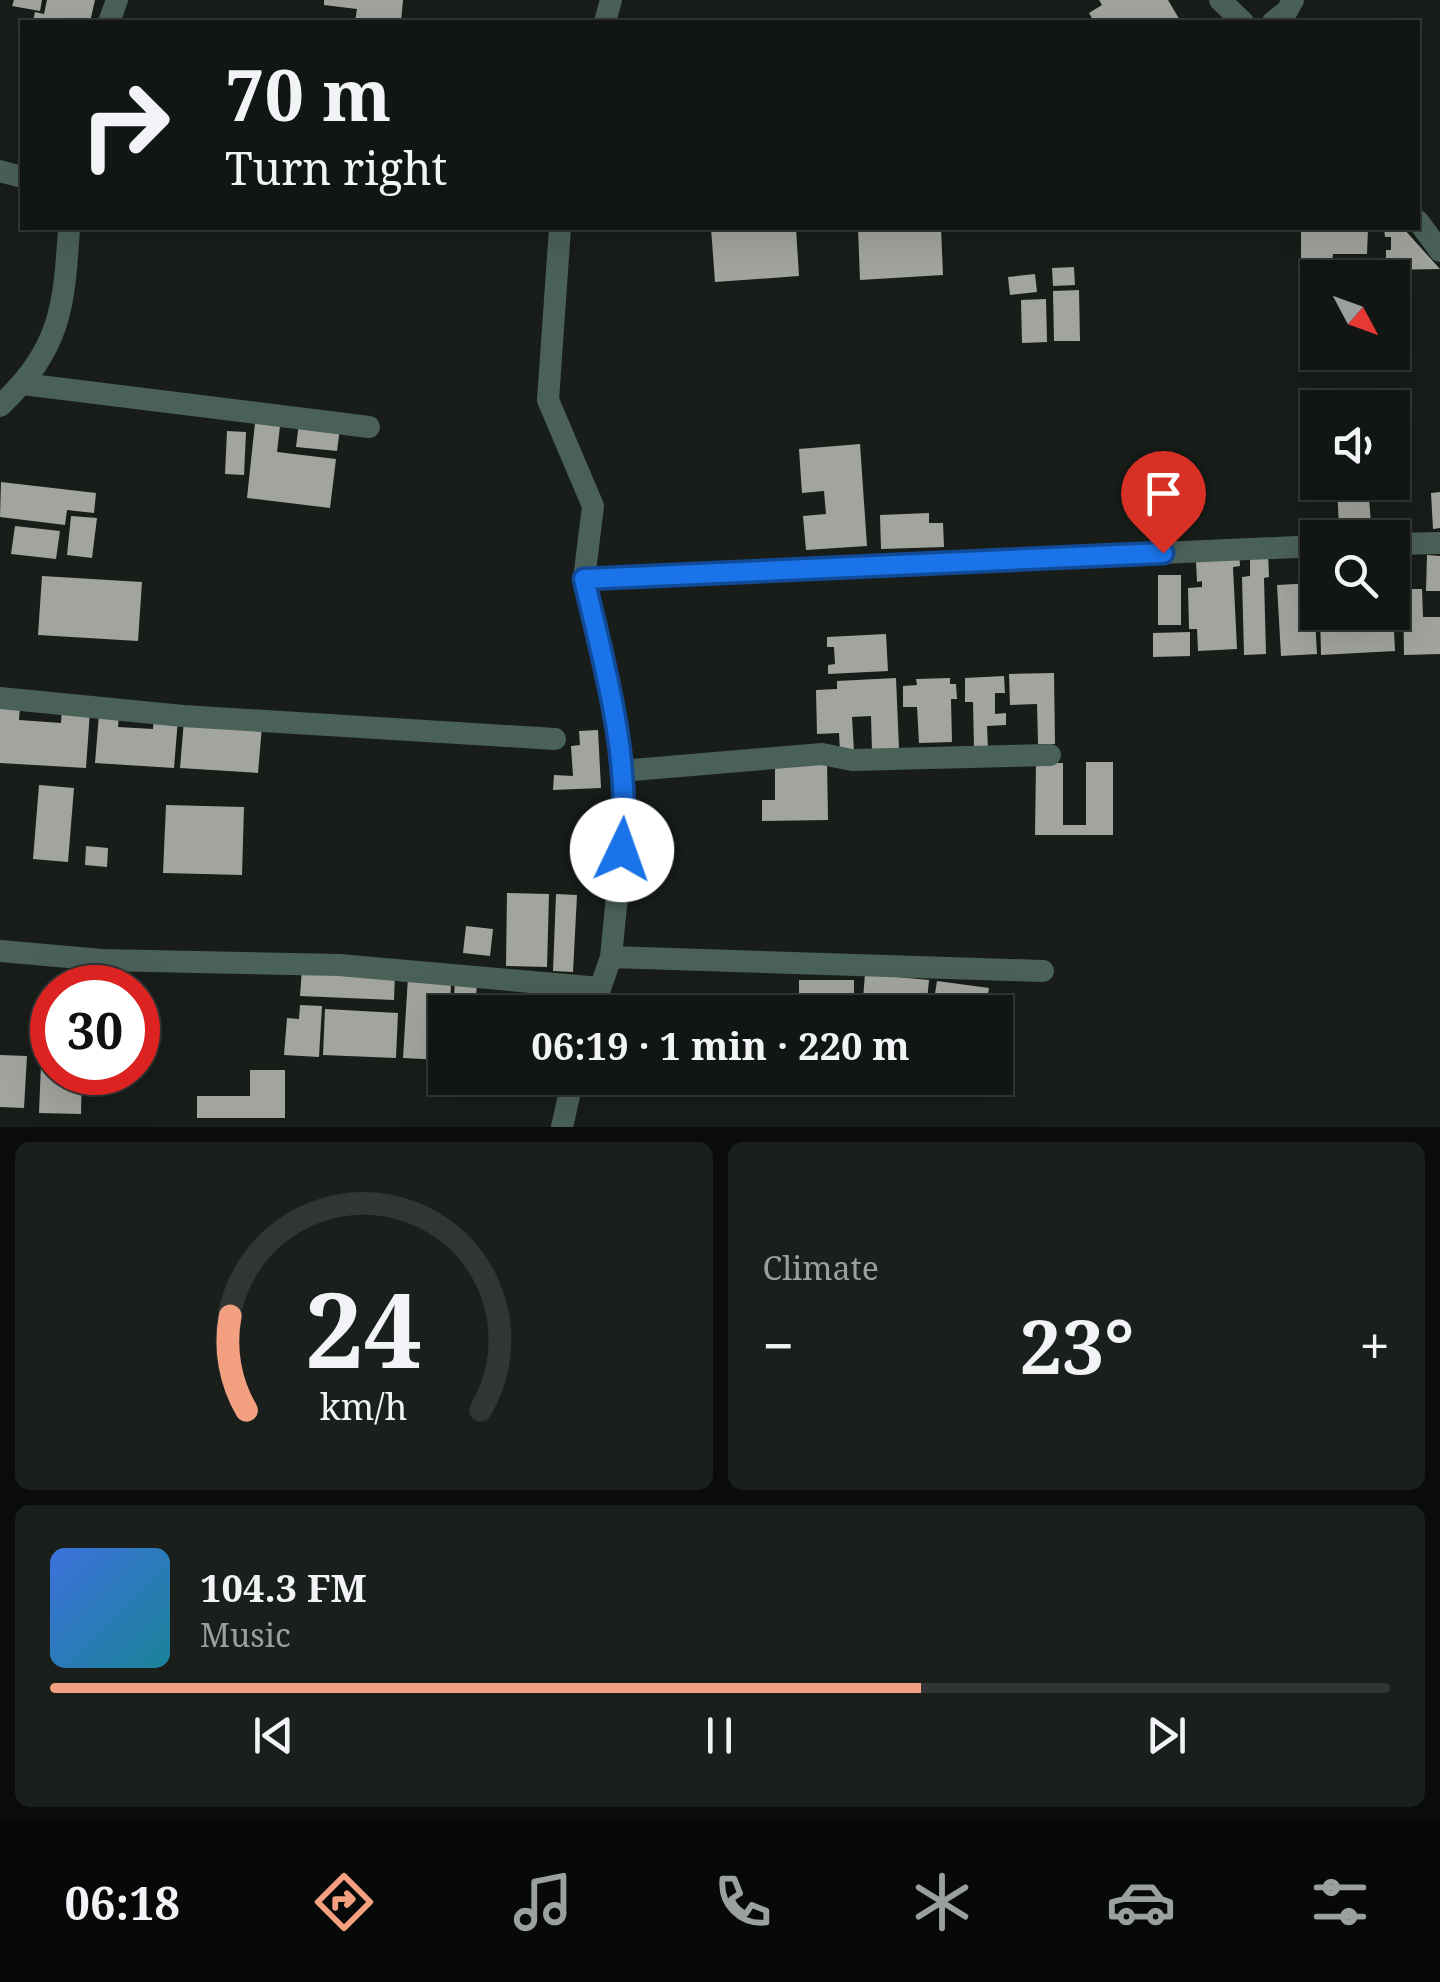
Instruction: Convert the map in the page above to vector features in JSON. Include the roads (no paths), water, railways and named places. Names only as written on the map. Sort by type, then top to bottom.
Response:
[{"type":"street","points":[[1220,0],[1241,20]]},
{"type":"street","points":[[1276,20],[1293,0]]},
{"type":"street","points":[[0,406],[23,384],[51,342],[65,292],[68,230]]},
{"type":"street","points":[[565,230],[548,400],[593,506],[584,579],[616,718],[625,814],[611,957],[598,995]]},
{"type":"street","points":[[23,384],[369,427]]},
{"type":"street","points":[[1410,544],[1440,543]]},
{"type":"street","points":[[584,579],[1300,547]]},
{"type":"street","points":[[0,698],[183,716],[555,739]]},
{"type":"street","points":[[621,771],[822,754],[852,760],[1050,755]]},
{"type":"street","points":[[0,951],[102,960],[339,965],[600,988]]},
{"type":"street","points":[[611,957],[1043,971]]},
{"type":"street","points":[[562,1127],[569,1095]]}]
